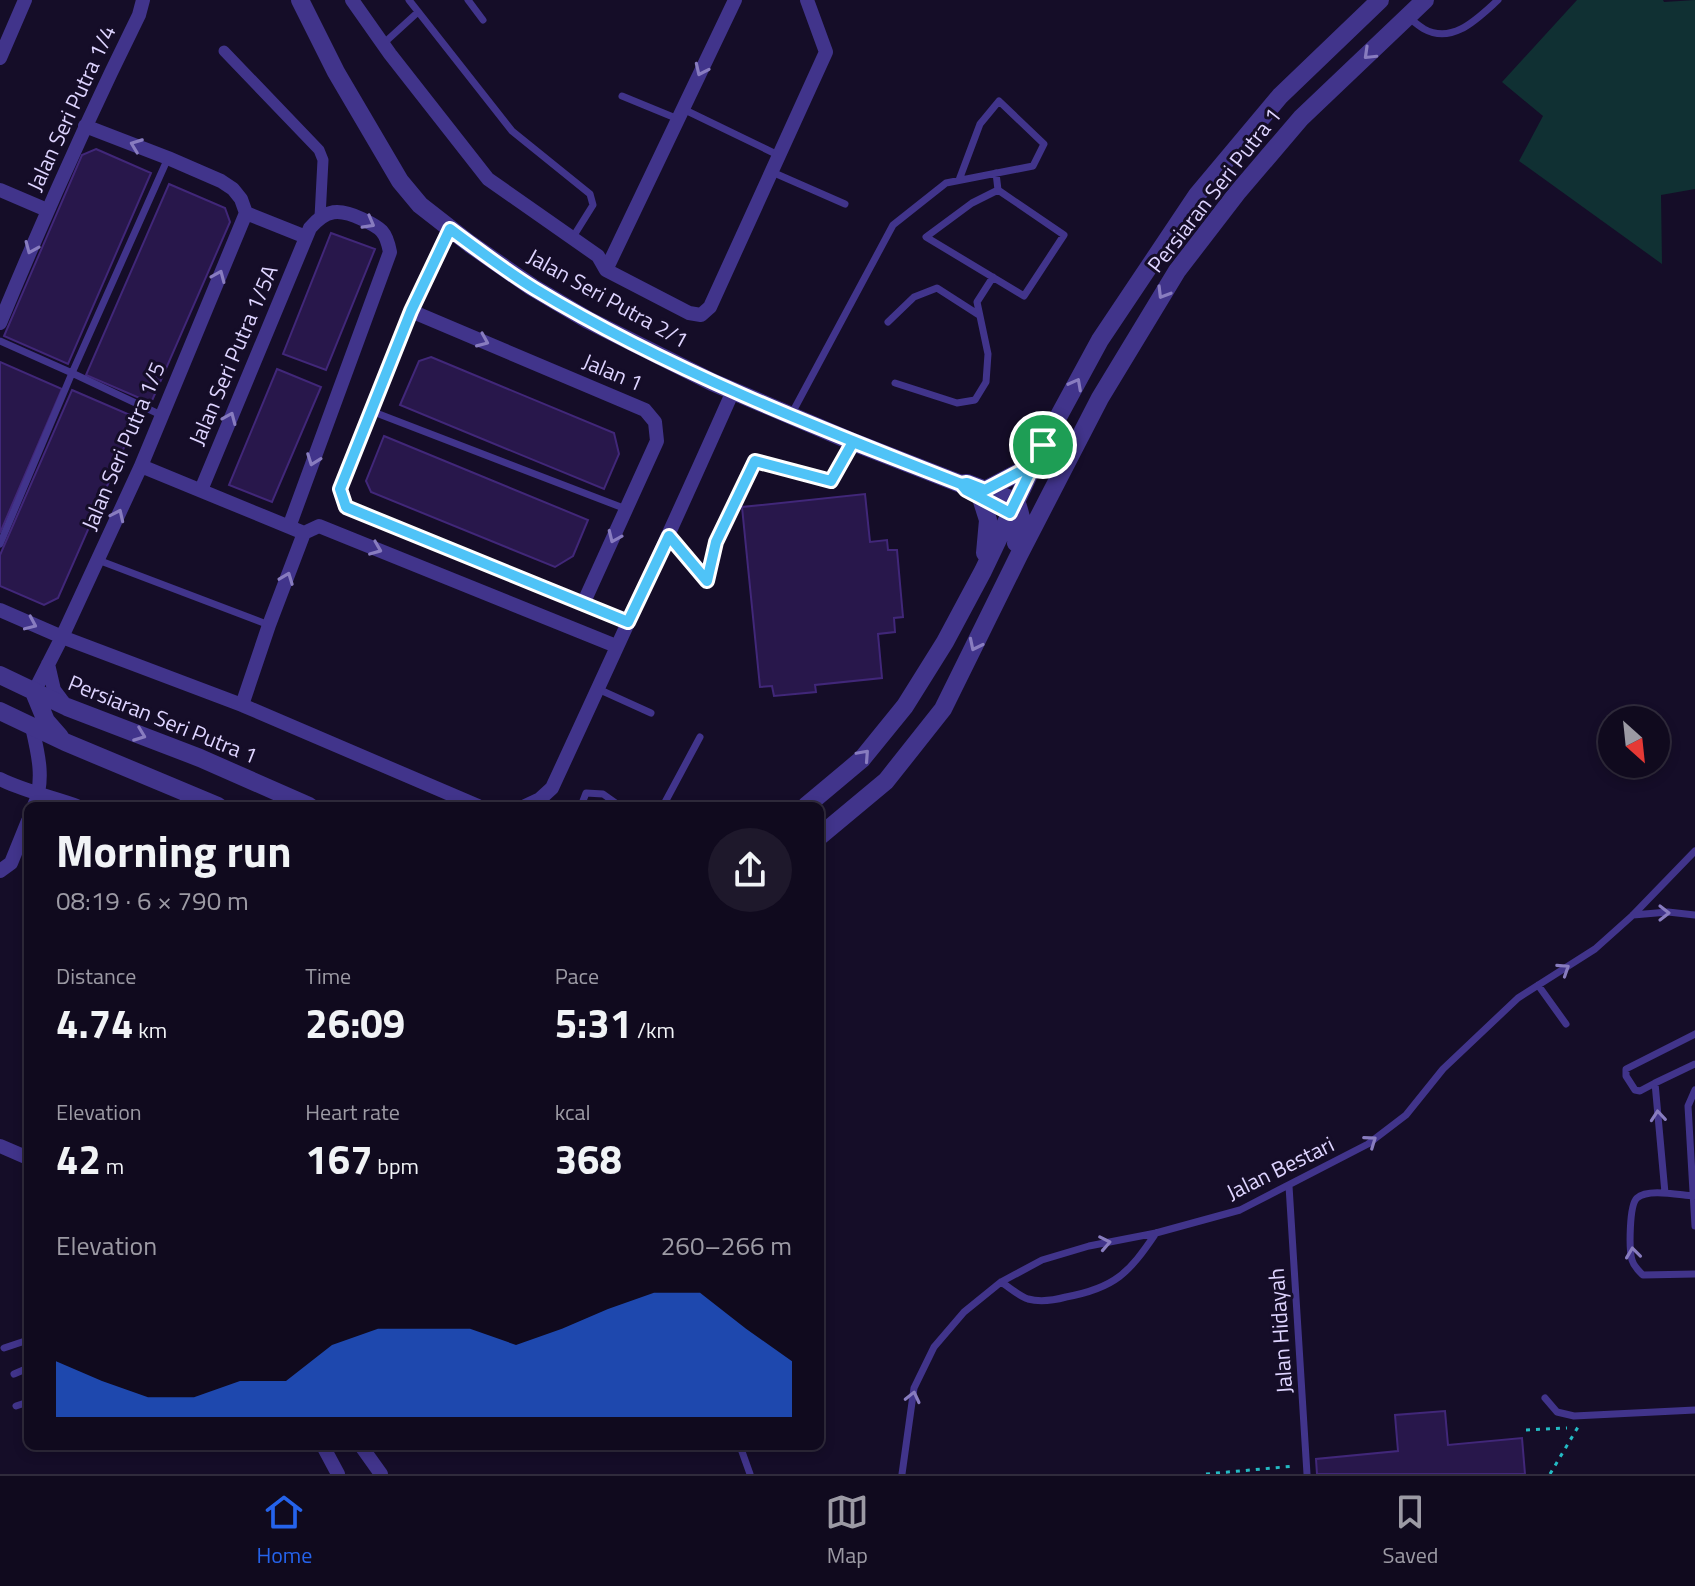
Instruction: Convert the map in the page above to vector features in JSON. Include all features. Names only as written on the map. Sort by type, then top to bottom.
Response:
[{"type":"street","points":[[0,58],[25,0]]},
{"type":"street","name":"Jalan Seri Putra 1/4","points":[[0,323],[47,210],[139,15],[143,0]]},
{"type":"street","name":"Jalan Seri Putra 2/1","points":[[300,0],[336,72],[400,181],[420,205],[450,229],[532,287],[577,314],[733,391],[853,442],[961,484],[967,483],[1015,508]]},
{"type":"street","points":[[352,0],[488,179],[598,256],[606,270],[689,313],[701,315],[710,307],[826,52],[807,0]]},
{"type":"street","points":[[606,270],[735,0]]},
{"type":"street","name":"Persiaran Seri Putra 1","points":[[811,802],[862,759],[905,706],[945,642],[983,571],[1043,445],[1100,340],[1197,195],[1280,96],[1380,0]]},
{"type":"street","name":"Persiaran Seri Putra 1","points":[[824,833],[886,781],[943,709],[1100,398],[1177,271],[1237,193],[1301,118],[1425,0]]},
{"type":"street","points":[[224,51],[319,150],[323,160],[320,217],[334,211],[348,213],[379,227],[387,239],[390,252],[289,527]]},
{"type":"street","points":[[85,126],[221,181],[241,199],[246,213],[306,237]]},
{"type":"street","points":[[0,190],[47,210]]},
{"type":"street","name":"Jalan Seri Putra 1/5","points":[[34,692],[141,466],[246,213]]},
{"type":"street","name":"Jalan Seri Putra 1/5A","points":[[201,490],[306,237],[320,217]]},
{"type":"street","points":[[450,229],[411,311],[340,489],[346,507],[628,622]]},
{"type":"street","name":"Jalan 1","points":[[411,311],[645,410],[655,422],[657,441],[583,604]]},
{"type":"street","points":[[534,802],[552,788],[733,391]]},
{"type":"street","points":[[994,605],[997,583],[1021,535],[1023,523],[1015,508],[1038,494],[1078,423],[1100,398]]},
{"type":"street","points":[[983,571],[988,520],[983,494],[1023,470],[1043,445]]},
{"type":"street","points":[[141,466],[304,533]]},
{"type":"street","points":[[242,705],[304,533],[319,526],[616,646]]},
{"type":"street","points":[[0,610],[62,637],[242,705],[469,802]]},
{"type":"street","points":[[48,663],[54,690],[67,707]]},
{"type":"street","name":"Persiaran Seri Putra 1","points":[[0,675],[67,707],[200,758],[300,802]]},
{"type":"street","points":[[34,692],[46,721],[65,742]]},
{"type":"street","points":[[0,711],[65,742],[208,802]]},
{"type":"street","points":[[0,779],[37,799],[39,760],[32,727]]},
{"type":"street","points":[[0,871],[11,863],[24,831]]},
{"type":"street","points":[[0,1146],[24,1156]]},
{"type":"street","points":[[325,1450],[338,1474]]},
{"type":"street","points":[[364,1450],[381,1474]]},
{"type":"lane","points":[[409,0],[512,131],[590,194],[593,205],[573,237]]},
{"type":"lane","points":[[468,0],[483,20]]},
{"type":"lane","points":[[1407,16],[1425,30],[1442,34],[1474,22],[1498,0]]},
{"type":"lane","points":[[383,44],[418,12]]},
{"type":"lane","points":[[622,96],[680,114],[779,156]]},
{"type":"lane","points":[[791,416],[893,225],[946,183],[1033,166],[1044,144],[999,101],[980,124],[959,180]]},
{"type":"lane","points":[[0,544],[168,158]]},
{"type":"lane","points":[[772,172],[845,204]]},
{"type":"lane","points":[[996,173],[998,190],[1064,235],[1024,296],[926,237],[972,203],[998,190]]},
{"type":"lane","points":[[895,383],[957,403],[975,400],[986,382],[988,354],[977,302],[993,277]]},
{"type":"lane","points":[[888,322],[914,297],[937,288],[979,315]]},
{"type":"lane","points":[[0,341],[161,415]]},
{"type":"lane","points":[[371,411],[626,509]]},
{"type":"lane","points":[[669,536],[707,581],[716,542],[755,461],[831,481],[853,442]]},
{"type":"lane","points":[[98,560],[269,625]]},
{"type":"lane","points":[[598,689],[651,713]]},
{"type":"lane","points":[[665,802],[700,737]]},
{"type":"lane","points":[[583,802],[586,793],[603,794],[614,802]]},
{"type":"lane","name":"Jalan Bestari","points":[[902,1474],[914,1388],[934,1347],[964,1312],[1001,1282],[1042,1260],[1240,1210],[1368,1144],[1406,1115],[1443,1069],[1518,998],[1595,949],[1695,851]]},
{"type":"lane","points":[[1633,915],[1668,912],[1695,915]]},
{"type":"lane","points":[[1538,985],[1566,1024]]},
{"type":"lane","points":[[1695,1034],[1626,1069],[1626,1076],[1635,1090],[1640,1091],[1695,1064]]},
{"type":"lane","points":[[1655,1083],[1665,1193]]},
{"type":"lane","points":[[1695,1090],[1688,1106],[1695,1226]]},
{"type":"lane","name":"Jalan Hidayah","points":[[1289,1186],[1307,1470]]},
{"type":"lane","points":[[1693,1196],[1647,1193],[1637,1198],[1632,1207],[1631,1258],[1643,1275],[1695,1274]]},
{"type":"lane","points":[[1001,1282],[1027,1299],[1054,1300],[1089,1293],[1117,1280],[1135,1264],[1156,1233]]},
{"type":"lane","points":[[4,1348],[24,1341]]},
{"type":"lane","points":[[14,1374],[24,1370]]},
{"type":"lane","points":[[1545,1398],[1557,1412],[1574,1416],[1695,1410]]},
{"type":"lane","points":[[16,1406],[24,1403]]},
{"type":"lane","points":[[741,1450],[750,1474]]},
{"type":"path","points":[[1550,1474],[1578,1427]]},
{"type":"path","points":[[1206,1474],[1307,1470]]},
{"type":"green space","points":[[1577,0],[1695,0],[1695,189],[1661,195],[1662,264],[1519,161],[1543,116],[1502,82]]},
{"type":"building","points":[[96,149],[151,173],[68,364],[4,336],[82,155]]},
{"type":"building","points":[[169,184],[225,208],[230,222],[151,403],[86,375]]},
{"type":"building","points":[[331,233],[375,249],[326,370],[283,354]]},
{"type":"building","points":[[431,357],[614,433],[619,454],[604,489],[400,405],[419,361]]},
{"type":"building","points":[[0,362],[62,389],[0,533]]},
{"type":"building","points":[[277,369],[321,387],[272,502],[229,485]]},
{"type":"building","points":[[72,390],[137,418],[58,598],[44,605],[0,586],[0,555]]},
{"type":"building","points":[[384,436],[588,520],[573,556],[555,567],[371,492],[366,481]]},
{"type":"building","points":[[865,494],[870,542],[887,540],[888,550],[897,550],[903,617],[894,618],[895,632],[878,634],[882,678],[815,685],[816,692],[774,696],[772,686],[760,687],[742,507]]},
{"type":"building","points":[[1445,1411],[1448,1445],[1522,1438],[1525,1474],[1317,1474],[1316,1459],[1398,1451],[1395,1415]]},
{"type":"route","points":[[1043,445],[1010,513],[966,490],[961,484],[853,442],[831,481],[755,461],[716,542],[707,581],[669,536],[628,622],[346,507],[340,489],[411,311],[450,229],[532,287],[588,320],[712,382],[961,484],[967,483],[985,490],[1023,470],[1043,445]]}]
